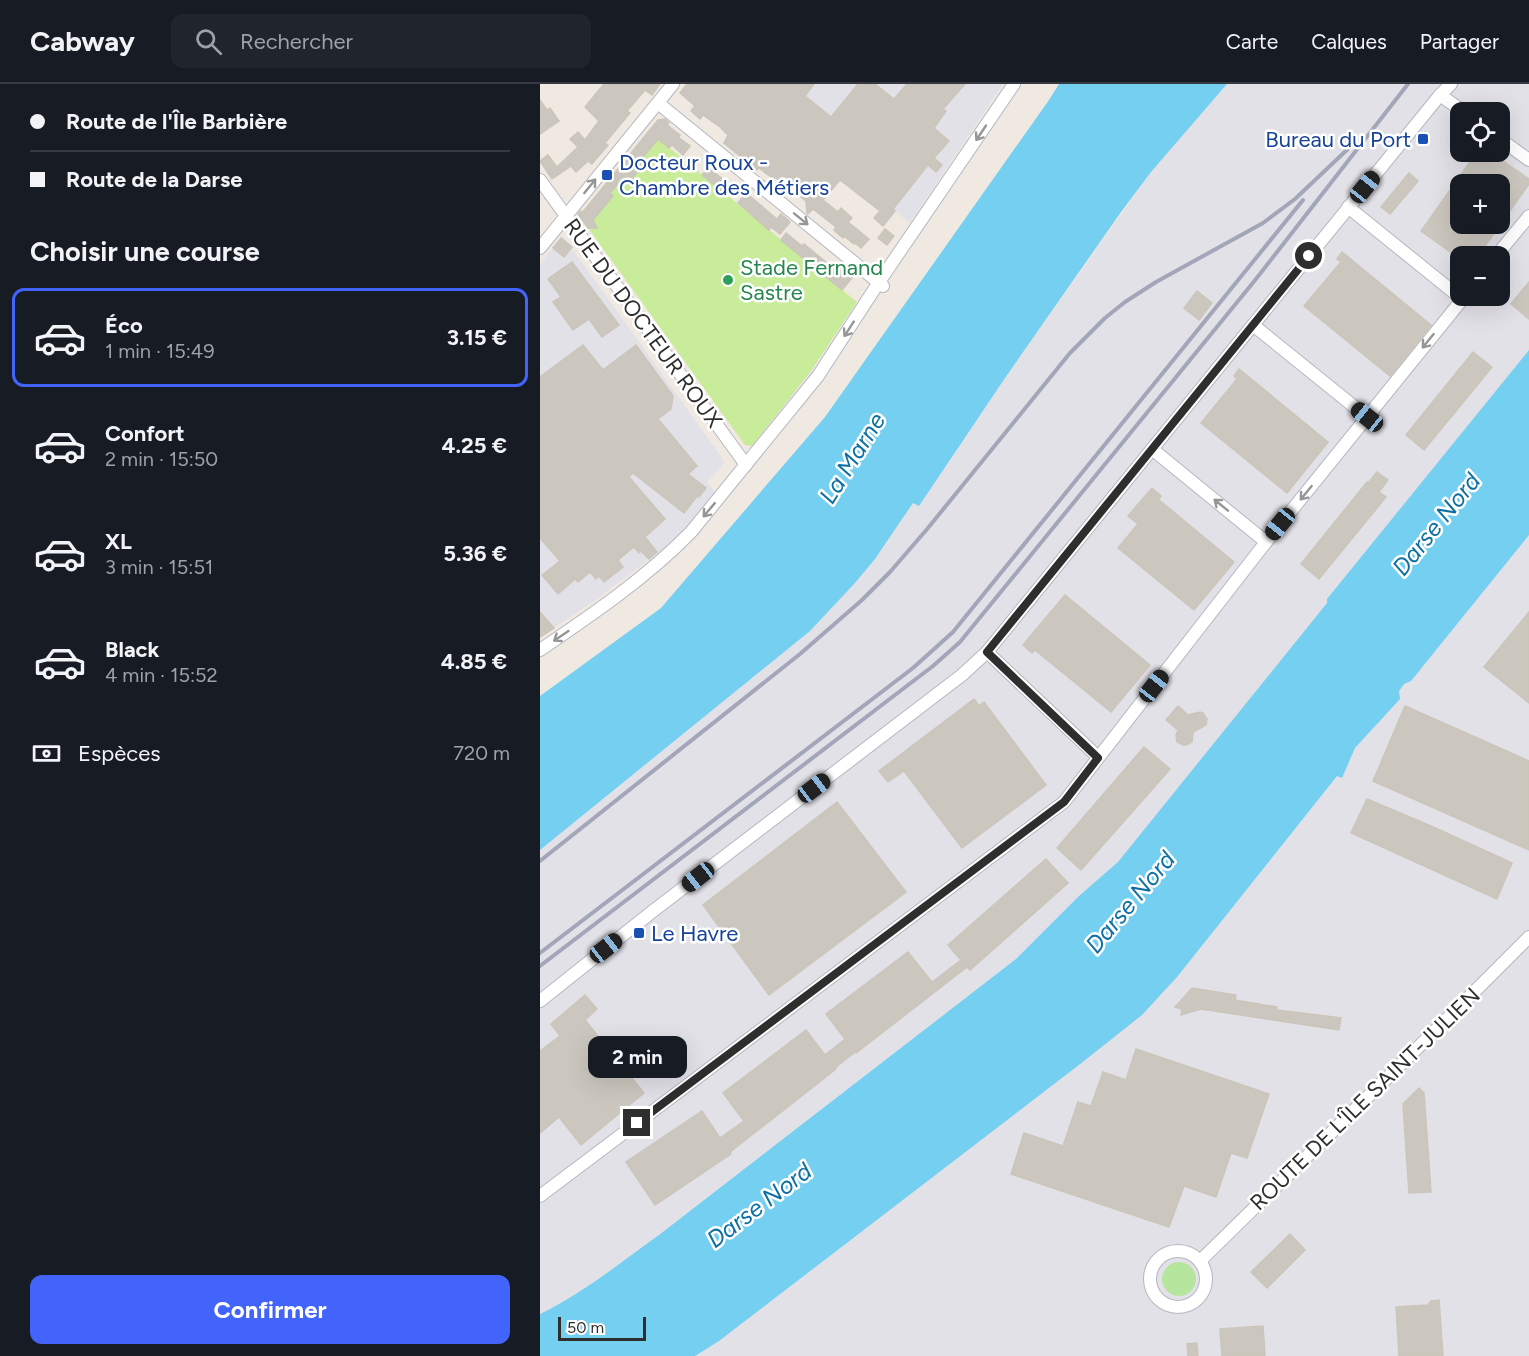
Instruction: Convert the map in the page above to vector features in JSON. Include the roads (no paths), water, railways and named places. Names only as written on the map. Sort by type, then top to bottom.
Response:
[{"type":"street","points":[[540,248],[674,84]]},
{"type":"street","points":[[540,650],[617,597],[676,548],[691,532],[818,376],[1014,84]]},
{"type":"street","points":[[540,1000],[962,675],[987,652],[1443,89],[1451,84]]},
{"type":"street","points":[[1443,89],[1455,102]]},
{"type":"street","points":[[658,103],[881,284]]},
{"type":"street","points":[[1510,146],[1529,160]]},
{"type":"street","name":"RUE DU DOCTEUR ROUX","points":[[540,180],[746,465]]},
{"type":"street","points":[[1348,207],[1450,286]]},
{"type":"street","points":[[1504,246],[1529,216]]},
{"type":"street","points":[[540,1196],[1064,802],[1266,542],[1457,306]]},
{"type":"street","points":[[1253,324],[1367,417]]},
{"type":"street","points":[[1152,449],[1266,542]]},
{"type":"street","points":[[987,652],[1098,758]]},
{"type":"street","name":"ROUTE DE L'ÎLE SAINT-JULIEN","points":[[1200,1260],[1426,1041],[1529,937]]},
{"type":"street","points":[[1176,1251],[1193,1255],[1200,1260],[1207,1276],[1202,1295],[1196,1302],[1187,1306],[1178,1308],[1163,1304],[1152,1291],[1150,1273],[1154,1265],[1167,1253],[1176,1251]]},
{"type":"water","name":"La Marne","points":[[1059,84],[1227,84],[1151,172],[1121,212],[919,506],[913,503],[875,559],[855,583],[810,631],[540,850],[540,696],[661,608],[825,417]]},
{"type":"water","name":"Darse Nord","points":[[1529,350],[1529,535],[1411,681],[1404,684],[1399,691],[1400,699],[1355,748],[1342,778],[1337,776],[1177,977],[1142,1015],[719,1341],[695,1356],[540,1356],[540,1314],[586,1287],[659,1235],[1016,959],[1079,896],[1118,862]]},
{"type":"railway","points":[[540,966],[933,666],[960,642],[1256,279],[1408,84]]},
{"type":"railway","points":[[540,861],[800,654],[862,600],[928,528],[1070,353],[1105,318],[1156,282],[1263,223],[1295,199],[1350,147]]},
{"type":"railway","points":[[540,953],[913,668],[953,632],[1303,200]]},
{"type":"place","name":"Bureau du Port","points":[[1423,139]]},
{"type":"place","name":"Docteur Roux - Chambre des Métiers","points":[[607,175]]},
{"type":"place","name":"Stade Fernand Sastre","points":[[728,280]]},
{"type":"place","name":"Le Havre","points":[[639,933]]}]
